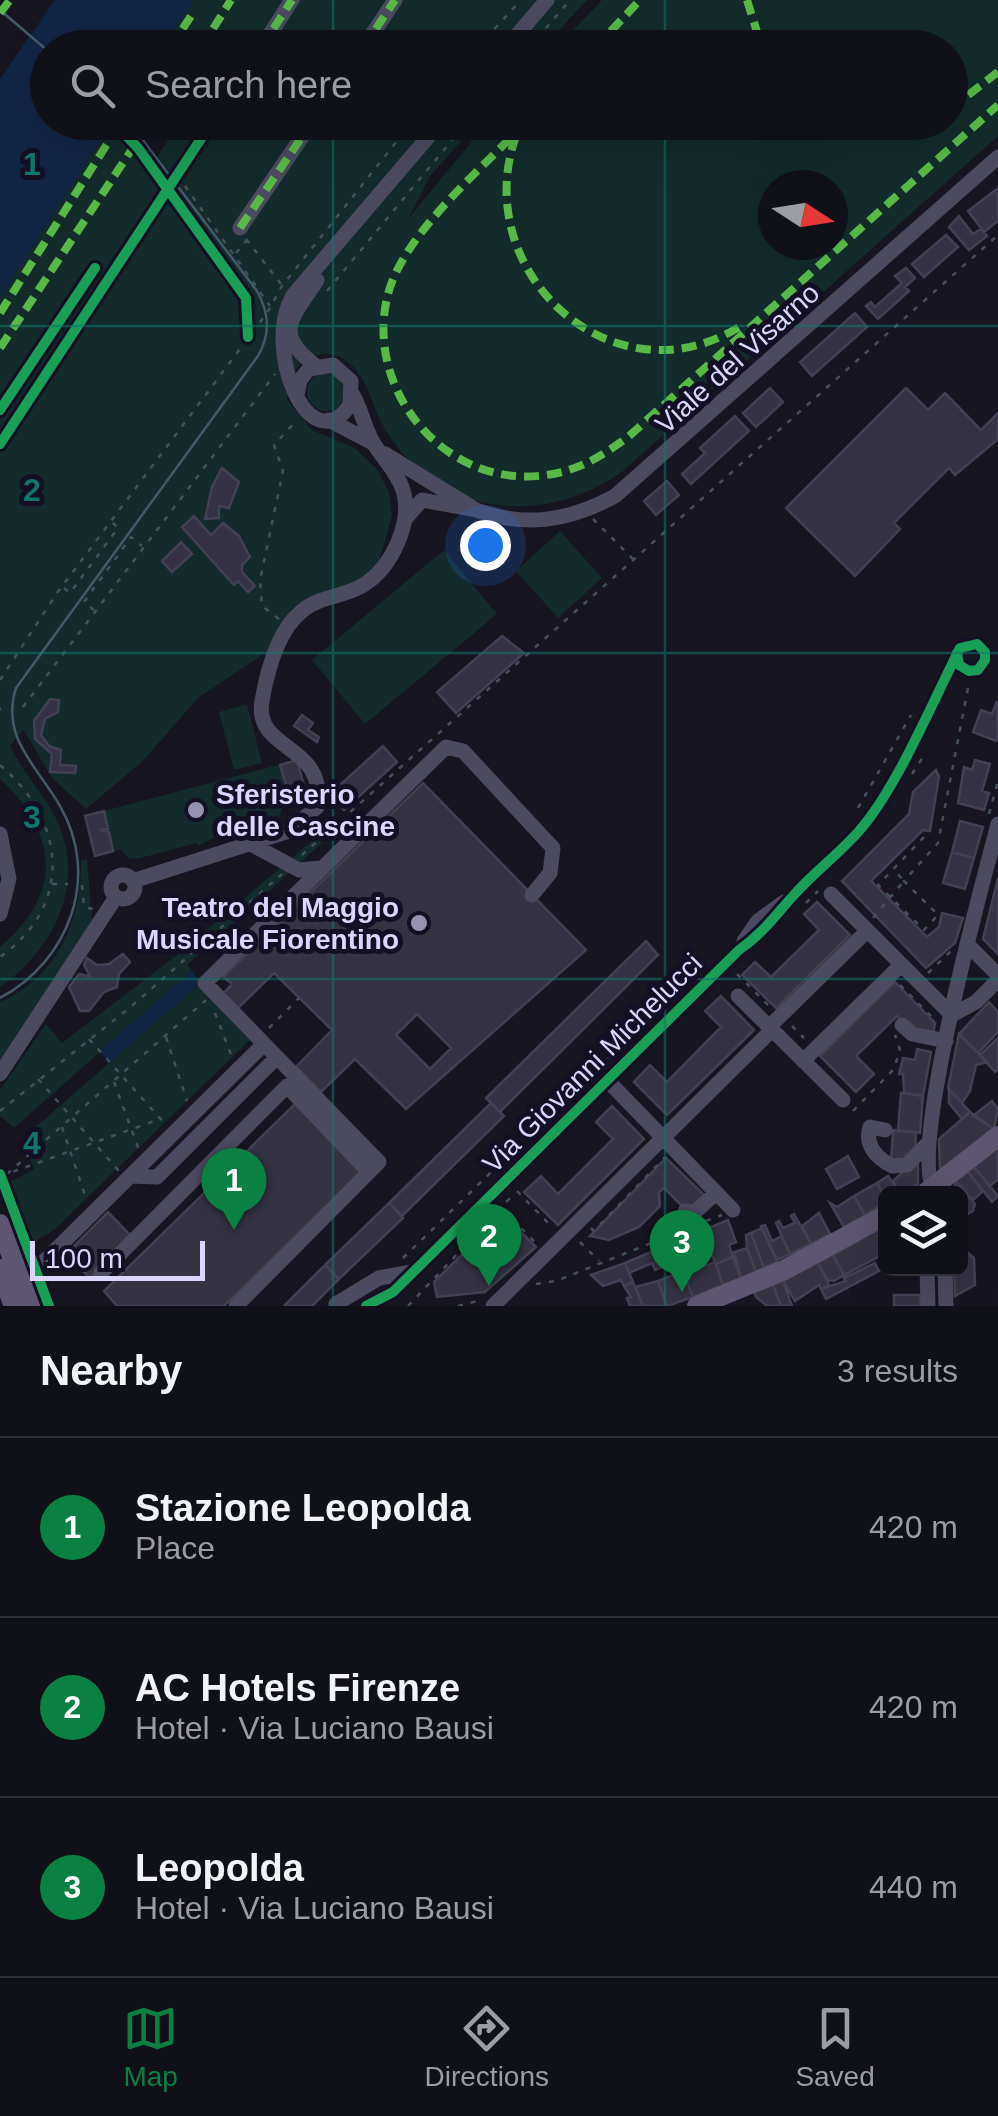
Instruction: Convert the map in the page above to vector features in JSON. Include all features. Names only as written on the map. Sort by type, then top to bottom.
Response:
[{"type":"main road","points":[[937,1186],[998,1136]]},
{"type":"main road","points":[[697,1306],[784,1270],[878,1219]]},
{"type":"main road","points":[[0,1224],[30,1306]]},
{"type":"main road","points":[[0,1269],[14,1306]]},
{"type":"street","points":[[273,30],[292,0]]},
{"type":"street","points":[[522,30],[548,0]]},
{"type":"street","points":[[373,30],[389,2]]},
{"type":"street","points":[[0,444],[200,140]]},
{"type":"street","points":[[243,234],[301,140]]},
{"type":"street","points":[[353,395],[345,413],[329,420],[305,412],[280,350],[283,314],[294,294],[426,140]]},
{"type":"street","name":"Viale del Visarno","points":[[289,626],[310,606],[347,593],[375,576],[391,555],[412,505],[422,500],[527,521],[586,512],[615,496],[655,465],[998,157]]},
{"type":"street","points":[[316,366],[294,349],[290,324],[347,232]]},
{"type":"street","points":[[297,395],[300,380],[316,366],[329,364],[344,371],[376,446],[403,492],[403,526]]},
{"type":"street","name":"Viale del Visarno","points":[[329,420],[476,510]]},
{"type":"street","points":[[0,1074],[116,897],[112,890],[114,879],[124,875],[133,880],[298,826],[318,801],[310,764],[263,724],[265,688],[289,626]]},
{"type":"street","points":[[968,643],[984,662],[959,665],[957,653],[968,643]]},
{"type":"street","name":"Via Giovanni Michelucci","points":[[366,1306],[396,1298],[412,1272],[738,950],[769,928],[792,898],[869,819],[957,653]]},
{"type":"street","name":"Via Giovanni Michelucci","points":[[921,727],[984,662]]},
{"type":"street","points":[[236,1306],[378,1162],[210,988],[321,868],[441,748],[452,746],[464,752],[553,848],[550,874],[532,895]]},
{"type":"street","points":[[945,1019],[958,989],[962,945],[998,824]]},
{"type":"street","points":[[0,834],[9,879],[0,914]]},
{"type":"street","points":[[247,842],[290,866],[321,868]]},
{"type":"street","points":[[831,894],[875,926],[898,972],[958,989]]},
{"type":"street","points":[[492,1306],[665,1147],[875,926]]},
{"type":"street","points":[[945,1019],[976,1002],[998,977],[962,945]]},
{"type":"street","points":[[804,1061],[898,972]]},
{"type":"street","points":[[923,978],[945,1019],[946,1041],[929,1142],[930,1186]]},
{"type":"street","points":[[738,996],[776,1026],[843,1100]]},
{"type":"street","points":[[895,1025],[912,1034],[946,1041]]},
{"type":"street","points":[[22,1283],[125,1174],[264,1044]]},
{"type":"street","points":[[125,1174],[157,1177],[277,1057]]},
{"type":"street","points":[[606,1080],[729,1212]]},
{"type":"street","points":[[101,1274],[287,1086],[369,1172]]},
{"type":"street","points":[[884,1130],[870,1127],[867,1135],[870,1148],[892,1166],[907,1165],[929,1142]]},
{"type":"street","points":[[685,1211],[695,1212],[713,1196]]},
{"type":"street","points":[[336,1304],[388,1275],[412,1272]]},
{"type":"street","points":[[927,1276],[928,1306]]},
{"type":"street","points":[[946,1276],[946,1306]]},
{"type":"path","points":[[494,30],[521,0]]},
{"type":"path","points":[[544,30],[570,0]]},
{"type":"path","points":[[0,680],[62,587],[282,286],[398,140]]},
{"type":"path","points":[[323,296],[452,140]]},
{"type":"path","points":[[177,175],[236,253],[270,307]]},
{"type":"path","points":[[166,191],[246,298],[248,337]]},
{"type":"path","points":[[236,253],[243,234]]},
{"type":"path","points":[[243,234],[282,286]]},
{"type":"path","points":[[0,1111],[290,866],[998,235]]},
{"type":"path","points":[[23,707],[279,369]]},
{"type":"path","points":[[289,626],[262,606],[260,580],[283,471],[274,445],[305,412]]},
{"type":"path","points":[[586,512],[634,560]]},
{"type":"path","points":[[62,587],[70,593],[118,528],[110,522]]},
{"type":"path","points":[[94,610],[84,602],[132,538],[144,547]]},
{"type":"path","points":[[875,926],[891,898],[938,843],[984,662]]},
{"type":"path","points":[[856,813],[915,709]]},
{"type":"path","points":[[0,764],[34,801],[51,832],[54,863],[50,884],[25,935],[0,958]]},
{"type":"path","points":[[894,870],[938,916],[924,930],[878,885],[924,837]]},
{"type":"path","points":[[50,884],[68,884]]},
{"type":"path","points":[[82,885],[84,907],[94,910],[102,920]]},
{"type":"path","points":[[868,913],[875,926]]},
{"type":"path","points":[[923,978],[962,945]]},
{"type":"path","points":[[898,972],[945,1019]]},
{"type":"path","points":[[388,1275],[685,983]]},
{"type":"path","points":[[3,1177],[165,1036],[210,988]]},
{"type":"path","points":[[216,1014],[234,1062]]},
{"type":"path","points":[[843,1100],[854,1112],[894,1069],[900,1050],[895,1025]]},
{"type":"path","points":[[776,1026],[811,1045]]},
{"type":"path","points":[[165,1036],[188,1105]]},
{"type":"path","points":[[89,1039],[107,1064],[167,1126]]},
{"type":"path","points":[[38,1078],[60,1107],[125,1174]]},
{"type":"path","points":[[113,1081],[140,1152]]},
{"type":"path","points":[[3,1177],[160,1119]]},
{"type":"path","points":[[62,1126],[88,1203]]},
{"type":"path","points":[[591,1228],[594,1232],[665,1147]]},
{"type":"path","points":[[396,1298],[409,1304],[502,1210],[516,1190],[552,1228]]},
{"type":"path","points":[[536,1284],[729,1212],[713,1196]]},
{"type":"path","points":[[502,1210],[540,1247]]},
{"type":"path","points":[[579,1240],[600,1262]]},
{"type":"green space","points":[[187,0],[587,0],[559,30],[166,30]]},
{"type":"green space","points":[[602,0],[998,0],[998,136],[623,471],[592,489],[560,501],[527,506],[494,504],[463,496],[433,481],[407,458],[385,429],[365,384],[348,362],[326,354],[306,360],[291,377],[287,400],[312,430],[355,448],[377,469],[389,492],[392,515],[379,563],[361,579],[291,609],[270,650],[198,698],[143,761],[86,809],[52,778],[23,729],[10,746],[59,825],[68,872],[59,916],[48,936],[19,972],[0,987],[0,947],[35,906],[46,863],[33,820],[0,779],[0,298],[100,140],[121,140],[147,171],[169,140],[462,140],[431,175],[408,219],[473,140],[968,140],[968,30],[573,30]]},
{"type":"green space","points":[[326,373],[339,379],[345,392],[339,405],[326,411],[313,405],[307,392],[313,379]]},
{"type":"green space","points":[[560,531],[602,578],[558,618],[516,571]]},
{"type":"green space","points":[[444,550],[497,614],[365,724],[312,660]]},
{"type":"green space","points":[[247,704],[262,763],[234,770],[219,712]]},
{"type":"green space","name":"Sferisterio delle Cascine","points":[[297,760],[308,800],[283,807],[277,822],[213,838],[198,846],[197,843],[137,859],[128,858],[121,849],[95,856],[85,816]]},
{"type":"green space","points":[[320,834],[321,844],[187,965],[192,971],[14,1128],[0,1116],[0,1090],[46,1024],[62,1043],[177,955]]},
{"type":"green space","points":[[87,859],[92,921],[0,1060],[0,1002],[37,978],[62,944],[77,904],[81,861]]},
{"type":"green space","points":[[201,983],[250,1040],[54,1230],[29,1244],[7,1184],[34,1169],[23,1138]]},
{"type":"water","points":[[55,0],[194,0],[174,30],[34,30]]},
{"type":"water","points":[[30,36],[30,140],[100,140],[0,298],[0,79]]},
{"type":"water","points":[[192,971],[201,983],[109,1063],[100,1051]]},
{"type":"building","points":[[998,188],[998,221],[984,232],[968,211]]},
{"type":"building","points":[[959,216],[973,234],[981,229],[987,236],[969,250],[949,227]]},
{"type":"building","points":[[946,235],[958,247],[924,277],[912,264]]},
{"type":"building","points":[[906,268],[915,278],[905,287],[909,291],[878,319],[866,306],[871,302],[875,307],[902,283],[895,276]]},
{"type":"building","points":[[855,313],[867,327],[812,376],[800,362]]},
{"type":"building","points":[[770,388],[783,402],[756,427],[743,413]]},
{"type":"building","points":[[906,388],[928,410],[945,393],[981,430],[998,413],[998,439],[955,475],[949,468],[894,523],[900,529],[855,576],[786,508]]},
{"type":"building","points":[[735,416],[749,431],[691,484],[682,474],[705,453],[700,448]]},
{"type":"building","points":[[222,468],[239,482],[229,508],[219,506],[219,518],[205,519],[212,487]]},
{"type":"building","points":[[667,481],[679,495],[656,515],[644,501]]},
{"type":"building","points":[[194,516],[211,535],[223,523],[239,536],[250,557],[242,565],[242,572],[255,586],[248,592],[238,581],[234,585],[182,527]]},
{"type":"building","points":[[181,542],[192,554],[172,572],[162,561]]},
{"type":"building","points":[[502,636],[524,653],[456,713],[437,692]]},
{"type":"building","points":[[50,699],[59,700],[58,712],[45,719],[41,735],[49,746],[61,750],[60,765],[76,766],[75,773],[50,772],[52,754],[35,739],[34,721]]},
{"type":"building","points":[[997,701],[996,741],[973,732],[981,710],[992,714]]},
{"type":"building","points":[[302,715],[313,723],[308,730],[319,737],[317,742],[294,726]]},
{"type":"building","points":[[383,746],[397,762],[344,810],[330,794]]},
{"type":"building","points":[[297,760],[308,800],[292,805],[280,765]]},
{"type":"building","points":[[975,760],[990,764],[982,791],[989,793],[984,810],[958,803],[964,767],[972,770]]},
{"type":"building","points":[[936,770],[939,777],[930,831],[923,830],[871,881],[927,937],[939,927],[942,913],[963,918],[955,943],[926,968],[842,881],[909,814],[913,792]]},
{"type":"building","name":"Teatro del Maggio Musicale Fiorentino","points":[[423,783],[586,950],[406,1109],[355,1059],[321,1092],[296,1067],[332,1030],[274,973],[237,1009],[223,994],[232,984],[223,977]],"holes":[[[417,1014],[451,1048],[430,1069],[396,1035]]]},
{"type":"building","points":[[104,811],[108,829],[100,830],[109,832],[113,851],[95,856],[85,816]]},
{"type":"building","points":[[960,821],[983,827],[974,858],[952,852]]},
{"type":"building","points":[[952,852],[974,858],[965,889],[943,883]]},
{"type":"building","points":[[998,878],[998,954],[983,939]]},
{"type":"building","points":[[817,902],[850,935],[776,1008],[742,975],[755,962],[771,977],[819,930],[804,914]]},
{"type":"building","points":[[646,941],[658,955],[500,1112],[486,1098]]},
{"type":"building","points":[[123,954],[130,962],[119,974],[117,987],[104,992],[89,1011],[80,1011],[69,987],[79,974],[90,976],[84,965],[87,958],[97,965],[109,964]]},
{"type":"building","points":[[895,982],[935,1023],[933,1035],[908,1028],[897,1016],[856,1056],[874,1074],[856,1092],[820,1056]]},
{"type":"building","points":[[721,996],[754,1030],[667,1115],[634,1082],[650,1065],[667,1082],[721,1027],[705,1011]]},
{"type":"building","points":[[989,1002],[998,1012],[998,1032],[978,1053],[959,1034]]},
{"type":"building","points":[[959,1034],[987,1062],[976,1065],[970,1091],[962,1103],[948,1088]]},
{"type":"building","points":[[998,1038],[998,1069],[995,1072],[980,1055]]},
{"type":"building","points":[[917,1049],[931,1052],[923,1096],[904,1093],[903,1074],[899,1074],[903,1058],[915,1060]]},
{"type":"building","points":[[949,1089],[970,1112],[962,1119],[949,1103]]},
{"type":"building","points":[[901,1093],[923,1096],[920,1133],[898,1131]]},
{"type":"building","points":[[298,1101],[364,1169],[224,1306],[117,1306],[104,1291]]},
{"type":"building","points":[[992,1101],[998,1109],[994,1129],[973,1116]]},
{"type":"building","points":[[491,1103],[504,1116],[402,1216],[389,1203]]},
{"type":"building","points":[[612,1106],[644,1139],[558,1225],[524,1192],[541,1176],[558,1194],[613,1139],[596,1122]]},
{"type":"building","points":[[970,1112],[994,1129],[940,1170],[939,1139]]},
{"type":"building","points":[[893,1130],[916,1132],[915,1154],[906,1154],[905,1162],[891,1162]]},
{"type":"building","points":[[998,1148],[998,1179],[990,1186],[974,1167]]},
{"type":"building","points":[[848,1156],[859,1177],[837,1189],[826,1169]]},
{"type":"building","points":[[666,1158],[705,1196],[685,1209],[664,1188],[659,1192],[660,1206],[639,1227],[609,1240],[590,1236]]},
{"type":"building","points":[[918,1158],[918,1184],[896,1186],[893,1181]]},
{"type":"building","points":[[974,1167],[998,1196],[992,1202],[968,1172]]},
{"type":"building","points":[[968,1172],[983,1191],[973,1200],[968,1186],[956,1181]]},
{"type":"building","points":[[888,1176],[895,1186],[879,1186],[877,1183]]},
{"type":"building","points":[[877,1183],[878,1207],[865,1215],[854,1196]]},
{"type":"building","points":[[854,1196],[865,1215],[844,1227],[830,1203],[837,1207]]},
{"type":"building","points":[[968,1196],[975,1204],[968,1214]]},
{"type":"building","points":[[389,1203],[403,1218],[339,1279],[325,1265]]},
{"type":"building","points":[[108,1212],[131,1236],[90,1278],[66,1254]]},
{"type":"building","points":[[819,1213],[830,1234],[811,1244],[802,1226]]},
{"type":"building","points":[[503,1214],[536,1247],[485,1292],[437,1297],[434,1282]],"holes":[[[504,1239],[514,1249],[499,1264],[489,1254]]]},
{"type":"building","points":[[794,1214],[811,1244],[790,1254],[776,1223],[779,1221],[783,1228],[795,1223],[791,1216]]},
{"type":"building","points":[[728,1220],[736,1242],[729,1245],[733,1257],[716,1264],[708,1247],[655,1270],[652,1263],[629,1273],[625,1263]]},
{"type":"building","points":[[765,1225],[772,1241],[782,1236],[790,1254],[777,1260],[761,1226]]},
{"type":"building","points":[[762,1228],[777,1262],[764,1268],[751,1233]]},
{"type":"building","points":[[878,1230],[878,1257],[844,1275],[833,1255]]},
{"type":"building","points":[[751,1233],[764,1268],[756,1272],[747,1248],[746,1235]]},
{"type":"building","points":[[747,1248],[756,1272],[741,1278],[734,1252]]},
{"type":"building","points":[[968,1253],[974,1258],[975,1285],[955,1296],[954,1276],[968,1276]]},
{"type":"building","points":[[833,1255],[844,1275],[834,1281],[827,1280],[818,1263]]},
{"type":"building","points":[[733,1257],[741,1278],[723,1285],[716,1264]]},
{"type":"building","points":[[715,1262],[723,1285],[693,1297],[684,1274]]},
{"type":"building","points":[[625,1263],[633,1282],[624,1286],[621,1280],[603,1286],[591,1275]]},
{"type":"building","points":[[818,1263],[829,1285],[821,1289],[819,1285],[795,1301],[783,1281]]},
{"type":"building","points":[[875,1263],[878,1269],[826,1299],[821,1289],[846,1281],[844,1278]]},
{"type":"building","points":[[325,1265],[339,1279],[312,1306],[284,1306]]},
{"type":"building","points":[[683,1271],[693,1297],[667,1306],[658,1281]]},
{"type":"building","points":[[658,1281],[667,1306],[643,1306],[635,1287]]},
{"type":"building","points":[[783,1281],[792,1306],[781,1306],[773,1285]]},
{"type":"building","points":[[633,1282],[643,1306],[630,1306],[627,1298],[631,1297],[624,1286]]},
{"type":"building","points":[[773,1285],[781,1306],[767,1306],[754,1292]]},
{"type":"building","points":[[894,1295],[920,1295],[920,1306],[894,1306]]},
{"type":"tram line","points":[[0,10],[30,36]]},
{"type":"tram line","points":[[0,998],[24,982],[60,940],[77,888],[78,861],[72,833],[60,806],[17,737],[12,706],[16,688],[258,356],[267,331],[257,291],[143,140]]},
{"type":"marked path","points":[[0,13],[10,0]]},
{"type":"marked path","points":[[212,30],[231,0]]},
{"type":"marked path","points":[[273,30],[292,0]]},
{"type":"marked path","points":[[375,30],[395,0]]},
{"type":"marked path","points":[[612,30],[640,0]]},
{"type":"marked path","points":[[747,0],[756,30]]},
{"type":"marked path","points":[[182,30],[193,13]]},
{"type":"marked path","points":[[968,95],[998,72]]},
{"type":"marked path","points":[[968,132],[998,105]]},
{"type":"marked path","points":[[0,313],[110,140]]},
{"type":"marked path","points":[[0,348],[138,140]]},
{"type":"marked path","points":[[240,228],[300,140]]},
{"type":"marked path","points":[[508,140],[447,202],[410,248],[388,294],[383,330],[388,364],[400,397],[420,426],[445,449],[475,466],[509,475],[546,475],[569,470],[628,437],[959,140]]},
{"type":"marked path","points":[[515,140],[507,186],[513,234],[532,276],[562,311],[600,336],[644,349],[691,347],[739,327]]},
{"type":"cycle path","points":[[130,140],[246,298],[248,337]]},
{"type":"cycle path","points":[[0,444],[200,140]]},
{"type":"cycle path","points":[[0,410],[95,268]]},
{"type":"cycle path","points":[[366,1306],[393,1292],[859,831],[900,769],[926,718],[950,669],[960,648],[977,644],[985,652],[985,660],[978,670],[969,671],[959,665],[957,653]]},
{"type":"cycle path","points":[[0,1174],[49,1306]]},
{"type":"place","name":"Sferisterio delle Cascine","points":[[196,810]]},
{"type":"place","name":"Teatro del Maggio Musicale Fiorentino","points":[[419,923]]},
{"type":"place","name":"Stazione Leopolda","points":[[234,1230]]},
{"type":"place","name":"AC Hotels Firenze","points":[[489,1286]]},
{"type":"place","name":"Leopolda","points":[[682,1292]]}]
